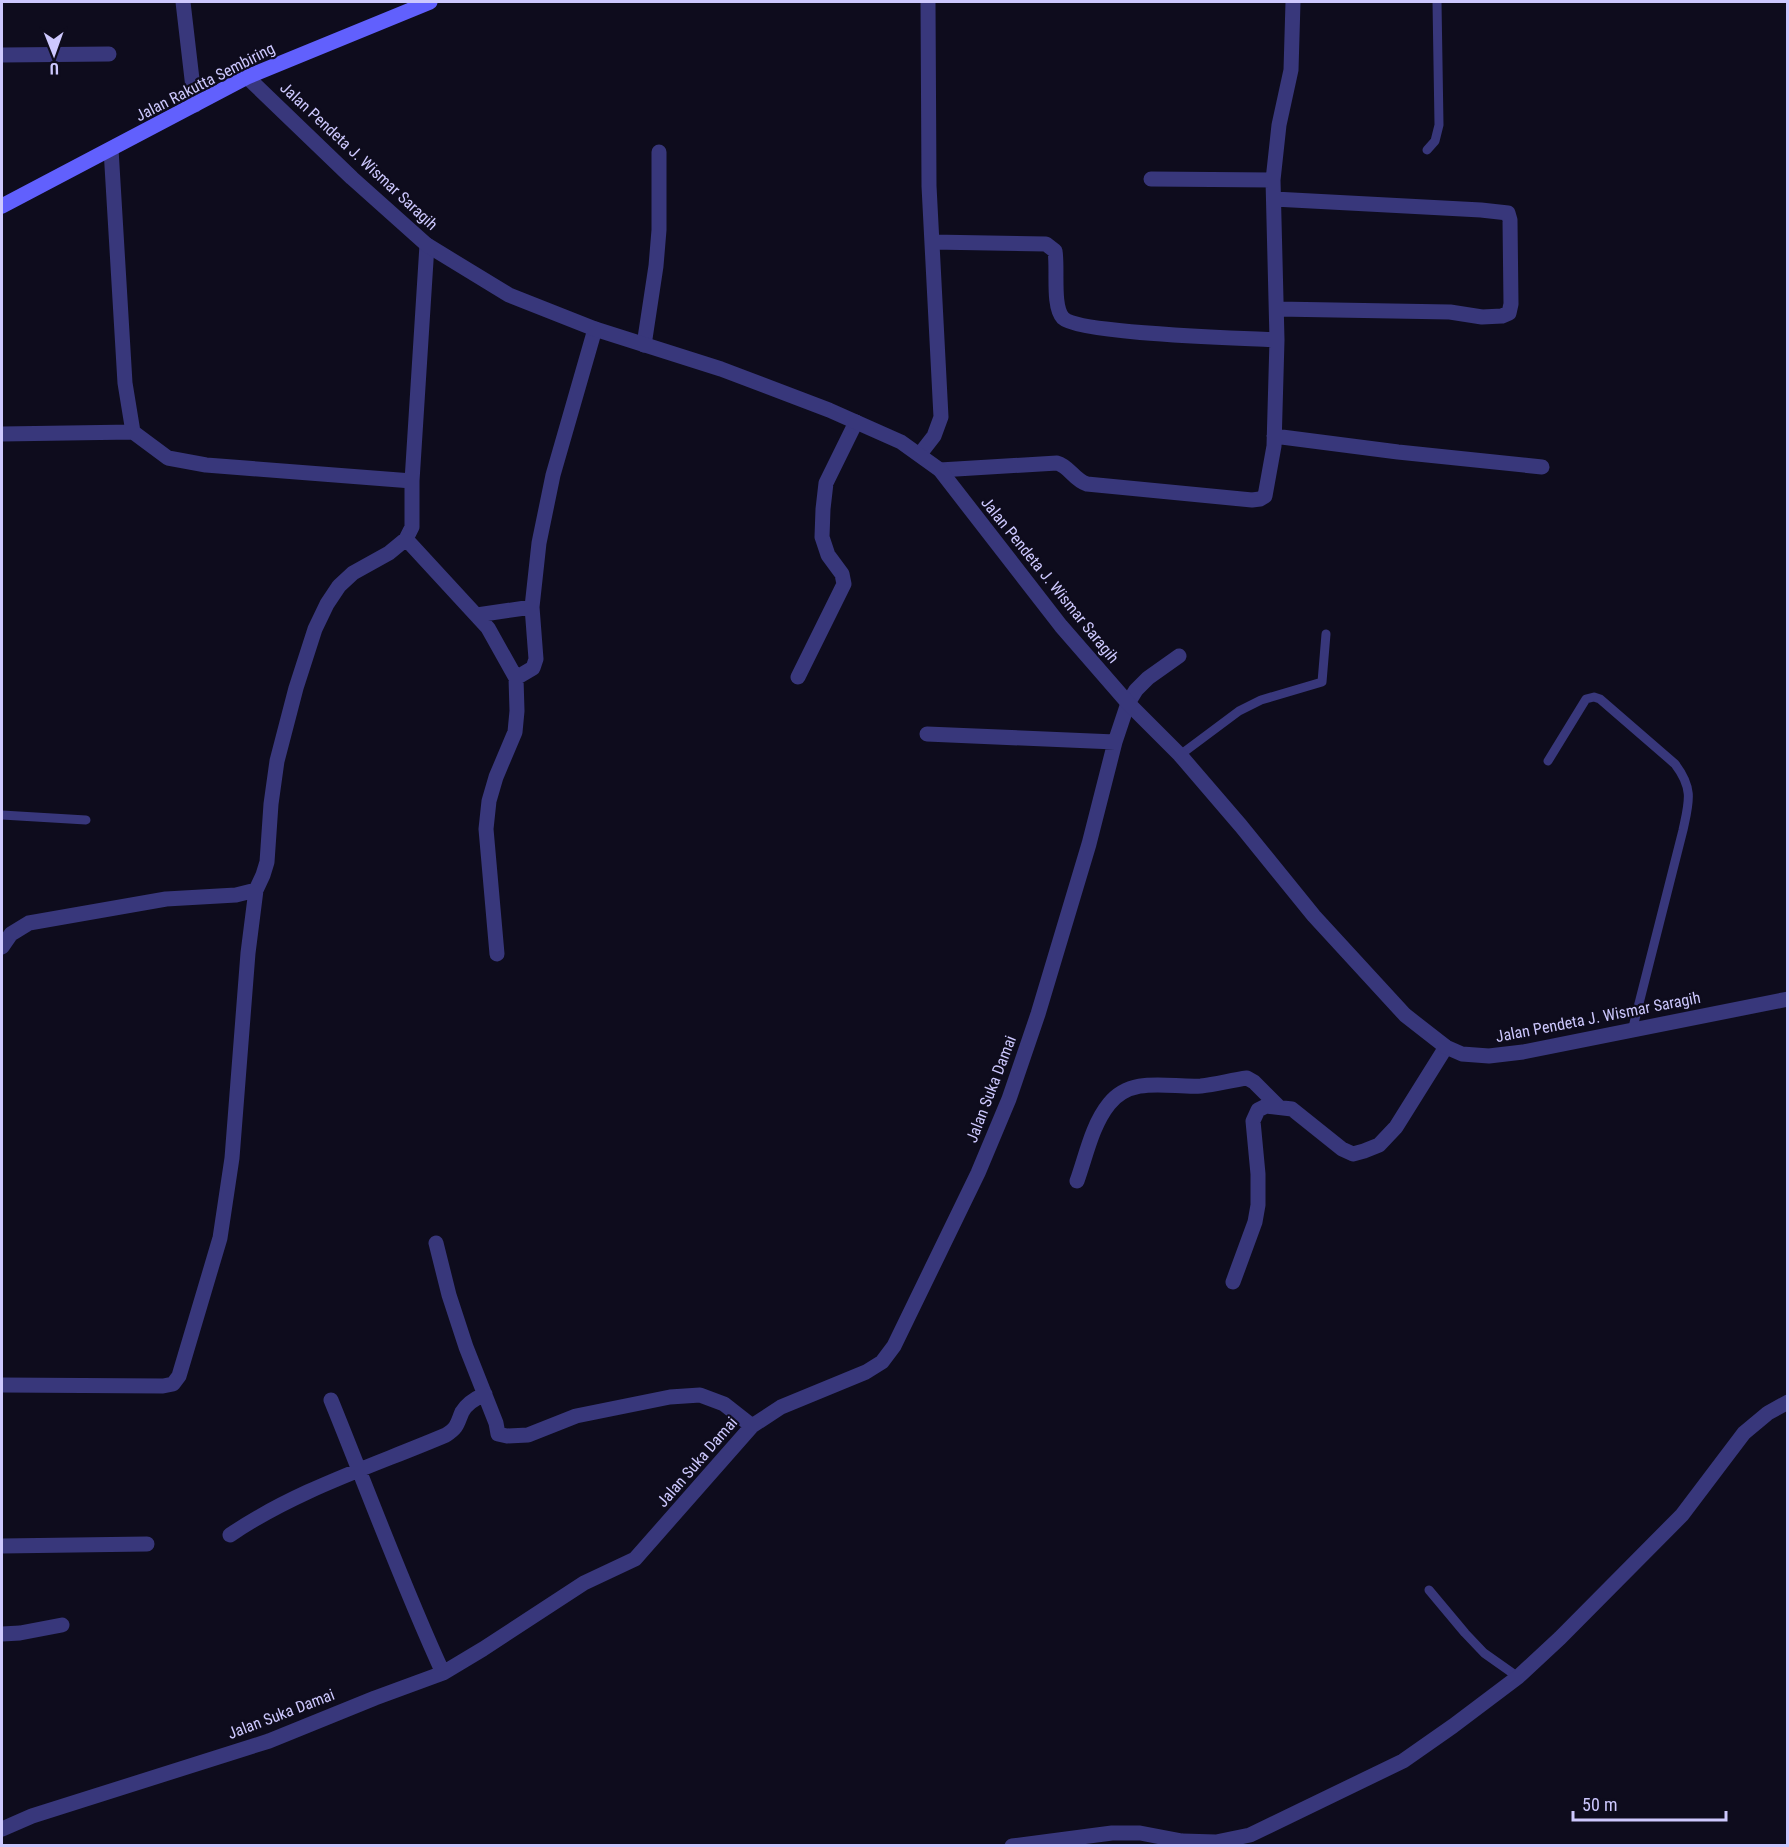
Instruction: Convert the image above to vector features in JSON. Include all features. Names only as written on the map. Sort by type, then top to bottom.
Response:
[{"type":"main road","name":"Jalan Rakutta Sembiring","points":[[2,206],[247,77],[430,2]]},
{"type":"street","points":[[183,2],[195,105]]},
{"type":"street","points":[[920,454],[934,435],[941,417],[929,186],[928,2]]},
{"type":"street","points":[[940,470],[1056,463],[1065,467],[1080,482],[1087,484],[1252,500],[1260,500],[1265,496],[1274,436],[1277,309],[1273,180],[1279,125],[1291,70],[1293,2]]},
{"type":"street","points":[[2,55],[110,54]]},
{"type":"street","name":"Jalan Pendeta J. Wismar Saragih","points":[[247,77],[352,177],[428,245],[509,295],[595,329],[722,369],[856,422],[901,442],[940,470],[1061,626],[1128,703],[1180,755],[1329,932],[1405,1015],[1446,1047],[1462,1054],[1489,1056],[1523,1052],[1788,999]]},
{"type":"street","points":[[111,149],[125,383],[133,432]]},
{"type":"street","points":[[644,345],[657,266],[659,152]]},
{"type":"street","points":[[1151,179],[1273,180]]},
{"type":"street","points":[[1274,199],[1481,210],[1508,213],[1510,220],[1511,304],[1509,313],[1502,316],[1482,317],[1450,312],[1277,309]]},
{"type":"street","points":[[932,242],[1046,244],[1054,251],[1056,262],[1057,307],[1063,318],[1070,323],[1103,330],[1276,340]]},
{"type":"street","points":[[2,1385],[163,1386],[173,1384],[179,1376],[220,1238],[232,1158],[248,953],[256,890],[267,862],[277,761],[296,688],[315,629],[339,586],[353,573],[390,553],[406,539],[412,527],[412,481],[428,245]]},
{"type":"street","points":[[516,678],[533,668],[536,659],[532,607],[539,543],[553,476],[595,329]]},
{"type":"street","points":[[798,676],[844,584],[842,574],[828,555],[822,537],[823,509],[826,483],[856,422]]},
{"type":"street","points":[[2,434],[133,432],[168,458],[196,463],[412,481]]},
{"type":"street","points":[[1274,436],[1542,467]]},
{"type":"street","points":[[406,539],[488,628],[516,678],[515,732],[496,777],[489,801],[486,829],[497,954]]},
{"type":"street","points":[[477,615],[532,607]]},
{"type":"street","name":"Jalan Suka Damai","points":[[2,1829],[32,1816],[269,1741],[443,1673],[584,1583],[635,1559],[753,1426],[781,1407],[866,1372],[882,1362],[894,1346],[978,1173],[1009,1099],[1038,1014],[1128,703],[1136,690],[1148,678],[1179,656]]},
{"type":"street","points":[[927,734],[1115,742]]},
{"type":"street","points":[[2,947],[11,934],[29,923],[166,899],[236,895],[256,890]]},
{"type":"street","points":[[1233,1282],[1255,1222],[1258,1205],[1258,1174],[1253,1121],[1258,1110],[1266,1106],[1292,1109],[1342,1149],[1353,1154],[1364,1151],[1379,1145],[1396,1127],[1446,1047]]},
{"type":"street","points":[[1077,1181],[1097,1124],[1110,1103],[1121,1093],[1134,1086],[1199,1086],[1247,1078],[1278,1106]]},
{"type":"street","points":[[436,1243],[449,1295],[498,1434],[528,1435],[576,1416],[670,1397],[700,1395],[724,1404],[753,1426]]},
{"type":"street","points":[[230,1535],[277,1506],[446,1435],[455,1429],[467,1405],[485,1394]]},
{"type":"street","points":[[331,1400],[413,1609],[443,1673]]},
{"type":"street","points":[[1012,1845],[1112,1833],[1140,1833],[1182,1841],[1216,1842],[1250,1835],[1403,1761],[1518,1677],[1560,1638],[1682,1515],[1744,1433],[1768,1413],[1788,1402]]},
{"type":"street","points":[[2,1546],[147,1544]]},
{"type":"street","points":[[2,1634],[62,1625]]},
{"type":"lane","points":[[1428,150],[1434,141],[1439,124],[1437,2]]},
{"type":"lane","points":[[1180,755],[1239,711],[1261,700],[1322,682],[1326,634]]},
{"type":"lane","points":[[1548,761],[1586,699],[1594,697],[1600,699],[1675,764],[1685,777],[1689,797],[1683,830],[1632,1031]]},
{"type":"lane","points":[[2,815],[86,820]]},
{"type":"lane","points":[[1430,1590],[1484,1653],[1518,1677]]}]
